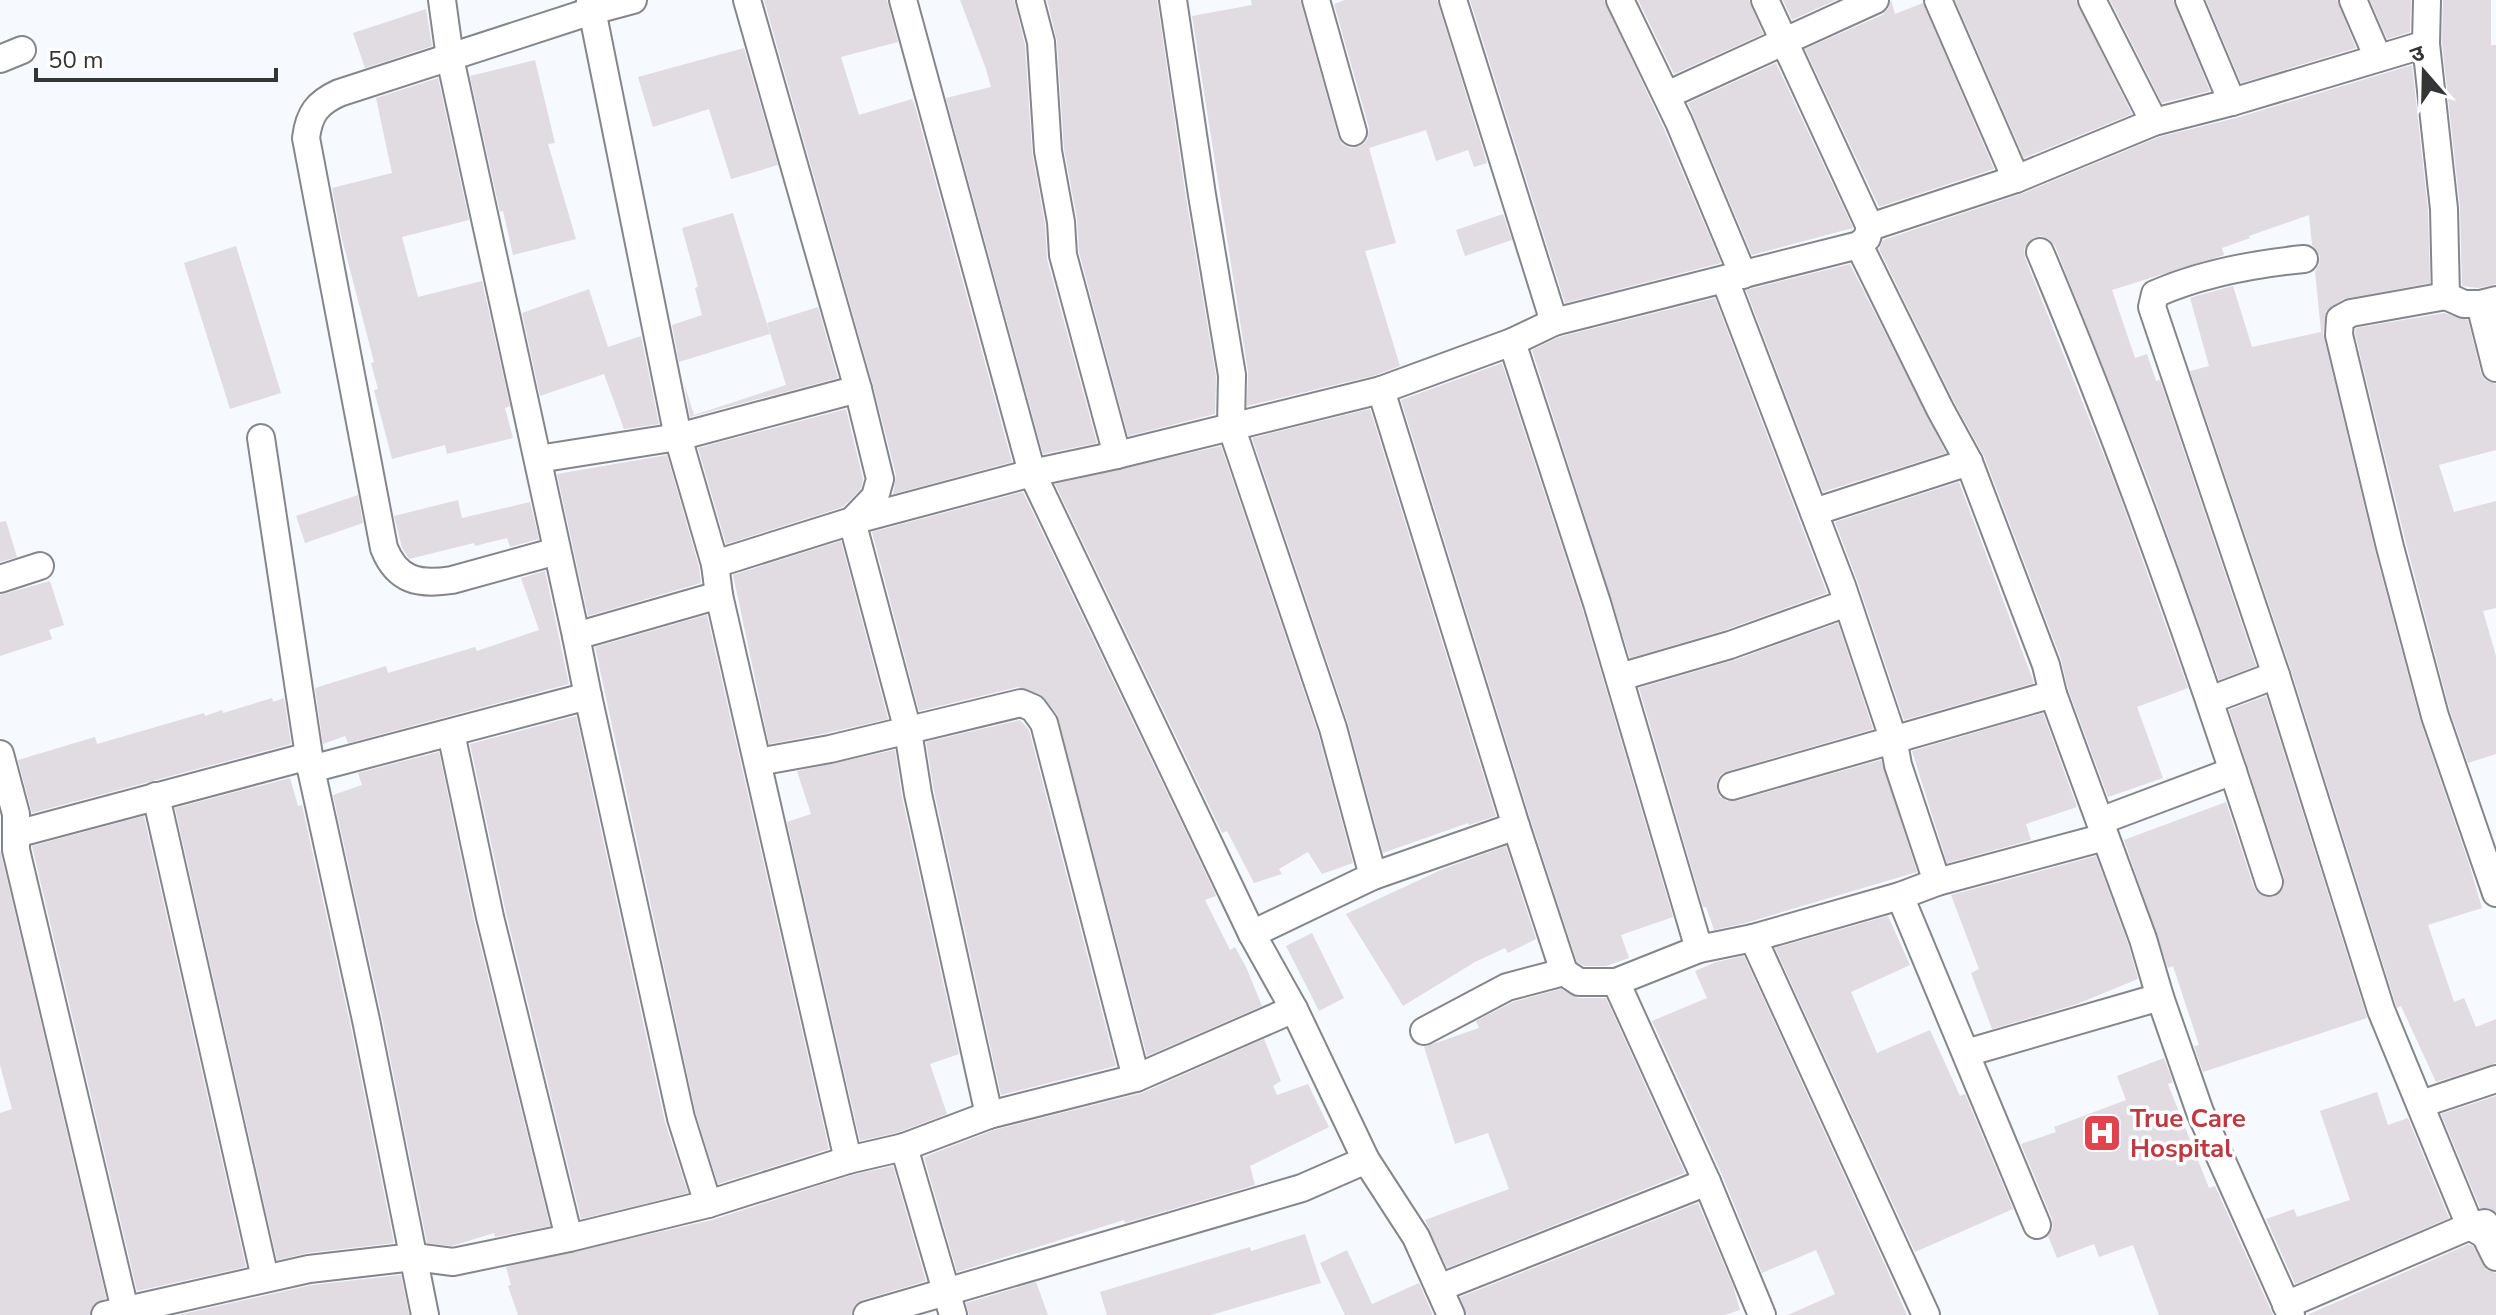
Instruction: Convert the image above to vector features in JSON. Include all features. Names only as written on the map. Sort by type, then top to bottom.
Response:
[{"type":"street","points":[[442,0],[450,58],[681,1118],[708,1204]]},
{"type":"street","points":[[557,551],[434,583],[405,577],[389,561],[384,548],[306,138],[312,114],[325,100],[339,93],[450,58],[591,5],[633,0]]},
{"type":"street","points":[[747,0],[858,389],[880,479],[875,497],[852,521]]},
{"type":"street","points":[[903,0],[1032,473],[1252,934],[1294,1009],[1366,1160],[1416,1237],[1451,1315]]},
{"type":"street","points":[[1030,0],[1041,42],[1048,151],[1061,222],[1063,255],[1117,455]]},
{"type":"street","points":[[1173,0],[1232,375],[1231,426],[1333,728],[1373,876]]},
{"type":"street","points":[[1316,0],[1353,132]]},
{"type":"street","points":[[1453,0],[1554,322]]},
{"type":"street","points":[[1620,0],[1711,194],[1734,278],[1893,738],[1898,765],[1937,882]]},
{"type":"street","points":[[1765,0],[1940,409],[1969,462],[2046,665],[2053,694],[2143,939],[2200,1112],[2288,1310],[2470,1226],[2496,1221]]},
{"type":"street","points":[[1667,95],[1875,0]]},
{"type":"street","points":[[1938,0],[2016,179]]},
{"type":"street","points":[[2092,0],[2154,122]]},
{"type":"street","points":[[2189,0],[2232,102]]},
{"type":"street","points":[[2353,0],[2378,58]]},
{"type":"street","points":[[2427,0],[2426,44],[2444,209],[2446,296]]},
{"type":"street","points":[[591,5],[678,437],[715,564],[719,595],[848,1160]]},
{"type":"street","points":[[715,564],[852,521],[1032,473],[1381,390],[1512,342],[1554,322],[1734,278],[1864,236],[2016,179],[2154,122],[2426,44]]},
{"type":"street","points":[[2040,252],[2092,374],[2177,602],[2269,882]]},
{"type":"street","points":[[2304,259],[2205,275],[2155,294],[2152,307],[2276,675],[2381,1010],[2470,1226],[2485,1235],[2496,1257]]},
{"type":"street","points":[[2496,368],[2488,302],[2464,304],[2446,296],[2351,313],[2340,319],[2339,335],[2435,716],[2496,893]]},
{"type":"street","points":[[1512,342],[1620,677],[1699,949]]},
{"type":"street","points":[[538,459],[678,437],[858,389]]},
{"type":"street","points":[[1381,390],[1564,972],[1579,982],[1616,982],[1699,949],[1753,938],[1900,896],[2102,829],[2233,771]]},
{"type":"street","points":[[261,438],[310,762],[425,1315]]},
{"type":"street","points":[[1814,512],[1969,462]]},
{"type":"street","points":[[852,521],[908,731],[918,794],[989,1115]]},
{"type":"street","points":[[0,579],[40,566]]},
{"type":"street","points":[[576,636],[719,595]]},
{"type":"street","points":[[1620,677],[1730,645],[1847,603]]},
{"type":"street","points":[[2210,700],[2276,675]]},
{"type":"street","points":[[1732,786],[2053,694]]},
{"type":"street","points":[[16,834],[156,796],[451,733],[588,696]]},
{"type":"street","points":[[758,762],[830,749],[1021,703],[1033,708],[1044,723],[1136,1078]]},
{"type":"street","points":[[451,733],[490,917],[569,1238]]},
{"type":"street","points":[[0,754],[16,814],[16,850],[115,1313],[309,1269],[414,1257],[453,1262],[708,1204],[848,1160],[904,1147],[989,1115],[1136,1078],[1294,1009]]},
{"type":"street","points":[[156,796],[265,1278]]},
{"type":"street","points":[[1252,934],[1373,876],[1516,826]]},
{"type":"street","points":[[1900,896],[2037,1225]]},
{"type":"street","points":[[1753,938],[1926,1315]]},
{"type":"street","points":[[1424,1031],[1507,987],[1564,972]]},
{"type":"street","points":[[1616,982],[1707,1182],[1762,1315]]},
{"type":"street","points":[[1966,1053],[2160,997]]},
{"type":"street","points":[[2421,1104],[2496,1079]]},
{"type":"street","points":[[904,1147],[949,1303]]},
{"type":"street","points":[[867,1315],[949,1303],[1302,1188],[1366,1160]]},
{"type":"street","points":[[1439,1288],[1707,1182]]},
{"type":"building","points":[[764,0],[887,0],[898,42],[841,57],[859,115],[912,99],[915,106],[1012,462],[893,494],[896,475],[873,385]]},
{"type":"building","points":[[960,0],[1014,0],[1025,45],[1032,152],[1045,224],[1047,259],[1097,443],[1043,454],[946,98],[991,87]]},
{"type":"building","points":[[1047,0],[1157,0],[1216,376],[1215,414],[1128,436],[1079,252],[1077,219],[1064,149],[1057,41]]},
{"type":"building","points":[[1251,0],[1300,0],[1338,136],[1342,144],[1350,148],[1365,143],[1369,128],[1334,4],[1345,0],[1437,0],[1487,163],[1474,167],[1468,150],[1436,161],[1426,130],[1369,148],[1396,243],[1365,251],[1400,366],[1376,375],[1247,406],[1248,372],[1192,16],[1252,5]]},
{"type":"building","points":[[1470,0],[1604,0],[1721,263],[1565,303]]},
{"type":"building","points":[[1638,0],[1749,0],[1763,34],[1674,74]]},
{"type":"building","points":[[1783,0],[1836,0],[1792,20]]},
{"type":"building","points":[[1891,0],[1895,14],[1923,3],[1994,169],[1879,207],[1805,49],[1882,15]]},
{"type":"building","points":[[1955,0],[2076,0],[2132,114],[2024,158]]},
{"type":"building","points":[[2110,0],[2173,0],[2210,91],[2162,103]]},
{"type":"building","points":[[2206,0],[2337,0],[2356,48],[2241,83]]},
{"type":"building","points":[[2370,0],[2411,0],[2410,32],[2387,39]]},
{"type":"building","points":[[2443,0],[2491,0],[2491,45],[2496,45],[2496,284],[2478,288],[2462,286],[2460,207],[2442,43]]},
{"type":"building","points":[[426,9],[432,46],[365,68],[353,33]]},
{"type":"building","points":[[744,48],[778,165],[731,179],[709,109],[653,127],[638,77]]},
{"type":"building","points":[[535,60],[555,143],[548,144],[576,239],[513,255],[503,211],[500,212],[470,76]]},
{"type":"building","points":[[1776,63],[1853,228],[1752,255],[1688,103]]},
{"type":"building","points":[[2412,65],[2428,210],[2430,283],[2343,299],[2326,311],[2323,334],[2375,551],[2420,720],[2482,908],[2428,925],[2454,1002],[2464,998],[2476,1027],[2496,1019],[2496,1063],[2436,1082],[2401,1006],[2397,1008],[2291,670],[2190,371],[2209,366],[2190,298],[2196,296],[2233,286],[2252,347],[2321,332],[2315,271],[2320,256],[2312,245],[2309,215],[2222,248],[2224,255],[2112,290],[2135,358],[2147,354],[2156,381],[2160,380],[2256,666],[2219,680],[2148,480],[2055,246],[2041,236],[2033,238],[2024,249],[2118,491],[2188,688],[2137,707],[2163,778],[2108,797],[2068,689],[2061,659],[1984,456],[1879,249],[1883,240],[2021,194],[2159,137],[2236,118]]},
{"type":"building","points":[[438,78],[469,220],[402,237],[418,297],[482,281],[510,406],[505,408],[513,438],[447,454],[445,445],[392,459],[374,390],[378,389],[371,363],[374,362],[332,188],[392,173],[376,98]]},
{"type":"building","points":[[733,213],[770,334],[679,362],[672,325],[702,315],[682,228]]},
{"type":"building","points":[[1503,214],[1512,240],[1465,256],[1456,230]]},
{"type":"building","points":[[236,246],[281,393],[230,409],[184,263]]},
{"type":"building","points":[[1850,264],[1946,453],[1823,492],[1746,290]]},
{"type":"building","points":[[589,289],[608,347],[641,336],[659,424],[624,429],[604,374],[540,396],[522,313]]},
{"type":"building","points":[[1715,298],[1827,593],[1725,630],[1630,658],[1532,350],[1559,337]]},
{"type":"building","points":[[818,307],[838,378],[690,417],[684,383],[694,415],[786,385],[767,323]]},
{"type":"building","points":[[2444,313],[2468,320],[2481,373],[2485,380],[2496,384],[2496,450],[2439,465],[2454,512],[2496,501],[2496,608],[2483,611],[2496,656],[2496,754],[2468,763],[2450,711],[2355,334],[2356,328]]},
{"type":"building","points":[[1502,363],[1582,608],[1673,917],[1621,935],[1629,958],[1606,966],[1584,966],[1577,962],[1401,400]]},
{"type":"building","points":[[846,409],[863,479],[861,489],[843,507],[726,544],[698,448]]},
{"type":"building","points":[[1370,409],[1496,816],[1383,853],[1348,723],[1252,438]]},
{"type":"building","points":[[1221,446],[1318,733],[1353,863],[1322,874],[1308,852],[1279,869],[1282,874],[1254,883],[1227,831],[1222,833],[1055,484]]},
{"type":"building","points":[[667,455],[701,583],[588,616],[557,474]]},
{"type":"building","points":[[1959,482],[2034,683],[1904,720],[1835,522]]},
{"type":"building","points":[[1023,492],[1214,891],[1216,896],[1205,900],[1230,950],[1235,947],[1246,967],[1262,1006],[1147,1056],[1057,714],[1040,694],[1018,687],[919,711],[872,532]]},
{"type":"building","points":[[358,495],[363,523],[305,543],[296,516]]},
{"type":"building","points":[[458,500],[462,518],[530,502],[539,539],[510,547],[507,538],[475,546],[474,543],[409,559],[402,548],[394,516]]},
{"type":"building","points":[[6,521],[17,557],[0,562],[0,522]]},
{"type":"building","points":[[841,541],[888,719],[769,744],[733,575]]},
{"type":"building","points":[[545,571],[569,684],[348,743],[345,736],[323,744],[315,688],[386,666],[388,673],[475,647],[477,651],[539,630],[521,578]]},
{"type":"building","points":[[50,581],[64,625],[49,630],[52,639],[0,656],[0,595]]},
{"type":"building","points":[[707,615],[829,1149],[718,1184],[696,1114],[595,647]]},
{"type":"building","points":[[1838,623],[1873,729],[1728,771],[1721,774],[1717,781],[1717,791],[1727,801],[1736,801],[1881,760],[1917,872],[1714,930],[1706,907],[1703,907],[1639,688],[1735,660]]},
{"type":"building","points":[[2266,696],[2367,1018],[2203,1072],[2194,1046],[2199,1045],[2173,966],[2168,968],[2124,840],[2226,802],[2254,888],[2265,897],[2280,893],[2284,877],[2229,710]]},
{"type":"building","points":[[272,698],[273,702],[284,698],[291,744],[32,813],[18,760],[95,737],[97,744],[204,713],[205,716],[222,710],[223,713]]},
{"type":"building","points":[[2043,713],[2077,807],[2026,824],[2031,840],[1947,863],[1912,751]]},
{"type":"building","points":[[576,716],[665,1122],[688,1193],[581,1219],[506,913],[470,744]]},
{"type":"building","points":[[1020,720],[1029,730],[1116,1066],[1001,1095],[926,742]]},
{"type":"building","points":[[895,750],[902,797],[959,1054],[930,1064],[947,1114],[899,1132],[860,1141],[787,822],[811,814],[797,771]]},
{"type":"building","points":[[439,752],[474,920],[550,1226],[495,1237],[494,1233],[452,1246],[427,1243],[333,795],[362,785],[358,773]]},
{"type":"building","points":[[290,778],[298,806],[302,805],[394,1243],[307,1253],[277,1260],[175,808]]},
{"type":"building","points":[[144,816],[246,1267],[137,1291],[32,846]]},
{"type":"building","points":[[1506,846],[1536,939],[1508,953],[1505,948],[1475,962],[1403,1006],[1346,914],[1443,869]]},
{"type":"building","points":[[0,850],[106,1298],[94,1304],[89,1315],[0,1315],[0,1113],[12,1109],[0,1065]]},
{"type":"building","points":[[2096,856],[2138,979],[2077,1004],[1992,1029],[1971,973],[1979,969],[1951,895]]},
{"type":"building","points":[[1888,916],[1910,965],[1851,992],[1877,1053],[1930,1030],[1960,1096],[1965,1094],[2013,1209],[1915,1252],[1775,948]]},
{"type":"building","points":[[1312,933],[1344,998],[1319,1011],[1286,946]]},
{"type":"building","points":[[1744,956],[1907,1315],[1788,1315],[1835,1294],[1816,1250],[1762,1273],[1722,1175],[1652,1021],[1707,998],[1695,971],[1716,962]]},
{"type":"building","points":[[1561,989],[1578,998],[1606,998],[1685,1173],[1447,1268],[1425,1220],[1509,1189],[1488,1133],[1455,1144],[1424,1047],[1479,1028],[1476,1021],[1513,1002]]},
{"type":"building","points":[[1264,1039],[1281,1081],[1273,1086],[1277,1095],[1308,1084],[1329,1127],[1250,1166],[1255,1185],[1125,1223],[1124,1220],[957,1272],[924,1157],[994,1130],[1142,1093]]},
{"type":"building","points":[[2164,1058],[2173,1082],[2168,1084],[2209,1188],[2215,1186],[2273,1315],[2159,1315],[2133,1245],[2099,1257],[2094,1244],[2057,1258],[2048,1236],[2053,1228],[2052,1219],[2021,1144],[2056,1132],[2054,1127],[2126,1100],[2117,1076]]},
{"type":"building","points":[[2377,1092],[2388,1125],[2408,1118],[2449,1218],[2295,1284],[2266,1219],[2294,1209],[2297,1217],[2350,1200],[2320,1111]]},
{"type":"building","points":[[2496,1096],[2496,1212],[2480,1208],[2441,1114]]},
{"type":"building","points":[[893,1166],[926,1281],[862,1300],[855,1305],[851,1315],[518,1315],[508,1286],[511,1285],[506,1267],[712,1220],[852,1175]]},
{"type":"building","points":[[1698,1203],[1740,1310],[1725,1315],[1467,1315],[1460,1297]]},
{"type":"building","points":[[1305,1234],[1321,1283],[1211,1315],[1107,1315],[1100,1292],[1250,1247],[1251,1251]]},
{"type":"building","points":[[2469,1244],[2487,1270],[2496,1273],[2496,1315],[2307,1315]]},
{"type":"building","points":[[1347,1250],[1372,1304],[1419,1283],[1433,1315],[1345,1315],[1320,1263]]},
{"type":"building","points":[[401,1275],[409,1315],[178,1315],[312,1285]]},
{"type":"building","points":[[1036,1282],[1048,1315],[969,1315],[966,1303]]},
{"type":"place","name":"True Care Hospital","points":[[2102,1133]]}]
